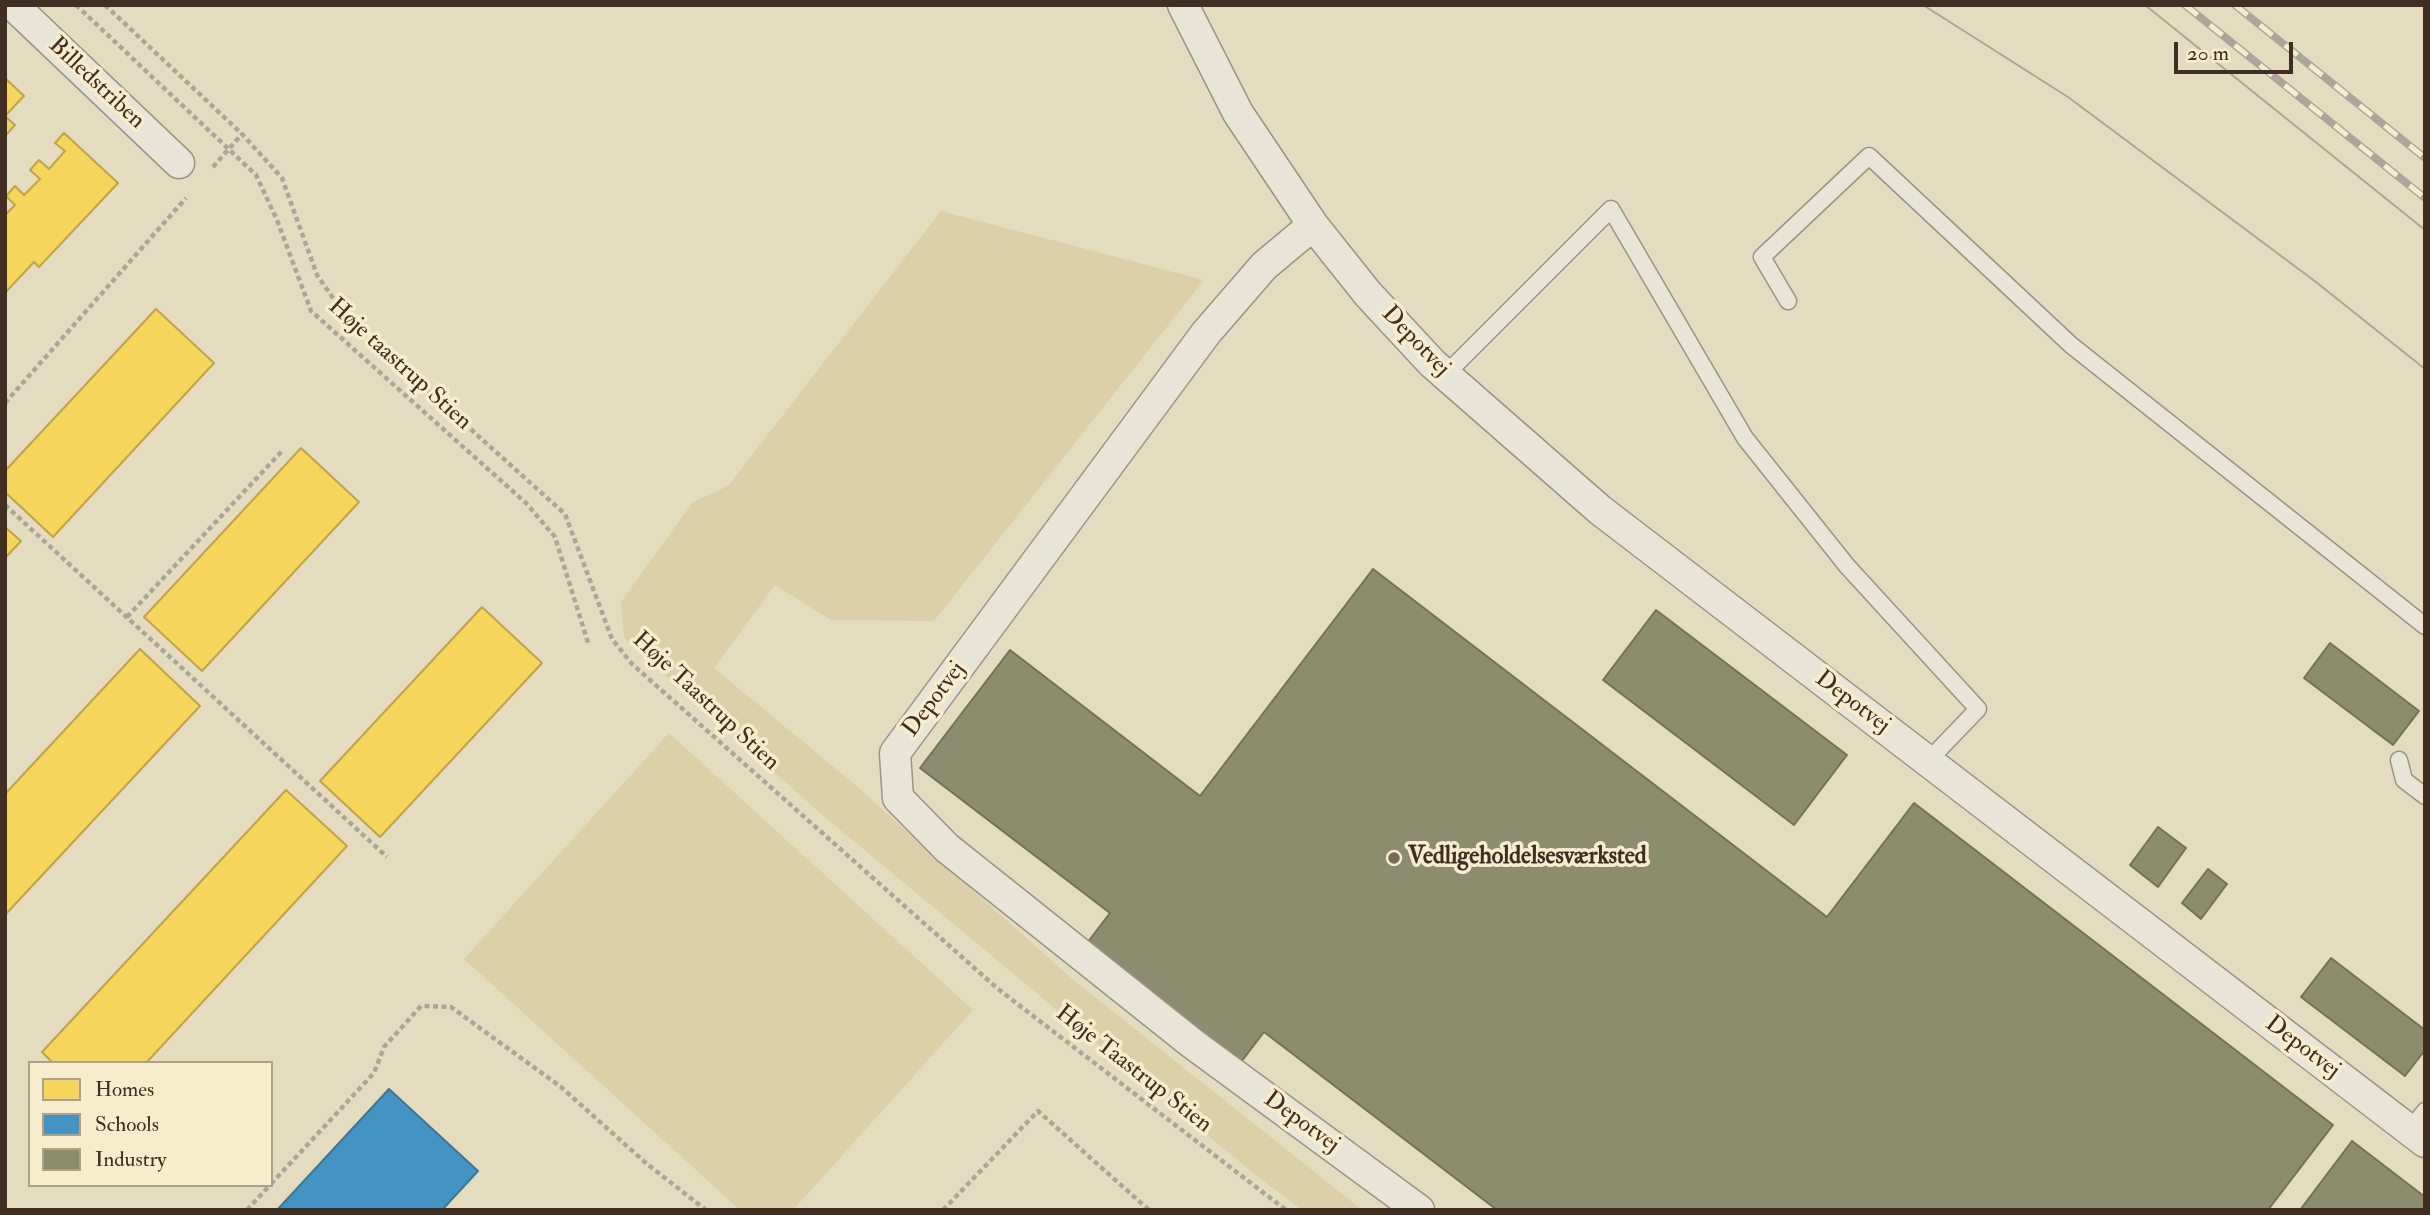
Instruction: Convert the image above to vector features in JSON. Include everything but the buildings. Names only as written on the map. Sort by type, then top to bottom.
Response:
[{"type":"street","name":"Billedstriben","points":[[13,5],[179,163]]},
{"type":"street","name":"Depotvej","points":[[1183,5],[1238,113],[1313,226],[1368,294],[1445,375],[1600,510],[1928,761],[2420,1128]]},
{"type":"street","name":"Depotvej","points":[[1313,226],[1264,266],[1206,333],[895,753],[898,798],[947,848],[1182,1035],[1419,1210]]},
{"type":"lane","points":[[1788,301],[1762,257],[1869,156],[2071,345],[2425,626]]},
{"type":"lane","points":[[1445,375],[1611,209],[1745,438],[1846,566],[1978,709],[1928,761]]},
{"type":"lane","points":[[2399,760],[2404,780],[2425,796]]},
{"type":"path","name":"Høje taastrup Stien","points":[[76,5],[256,175],[277,220],[311,311],[526,502],[555,537],[589,646]]},
{"type":"path","name":"Høje Taastrup Stien","points":[[105,5],[242,134],[282,178],[317,275],[347,318],[565,514],[612,639],[632,664],[998,989],[1286,1210]]},
{"type":"path","points":[[210,171],[242,134]]},
{"type":"path","points":[[5,403],[192,191]]},
{"type":"path","points":[[127,617],[283,450]]},
{"type":"path","points":[[5,505],[387,857]]},
{"type":"path","points":[[273,1182],[374,1073],[384,1047],[421,1006],[451,1007],[561,1087],[647,1164],[706,1210]]},
{"type":"path","points":[[943,1210],[1038,1111],[1149,1210]]},
{"type":"path","points":[[247,1210],[268,1187]]},
{"type":"shaded area","points":[[941,211],[1204,280],[934,621],[831,620],[775,585],[714,668],[854,784],[1071,978],[1362,1210],[1302,1210],[1253,1173],[820,813],[624,638],[621,602],[693,502],[728,486]]},
{"type":"shaded area","points":[[669,733],[973,1010],[793,1210],[740,1210],[464,959]]},
{"type":"tram line","points":[[1923,5],[2068,97],[2316,282],[2425,369]]},
{"type":"tram line","points":[[2145,5],[2425,230]]},
{"type":"railway","points":[[2185,5],[2425,198]]},
{"type":"railway","points":[[2235,5],[2425,158]]},
{"type":"place","name":"Vedligeholdelsesværksted","points":[[1394,858]]}]
